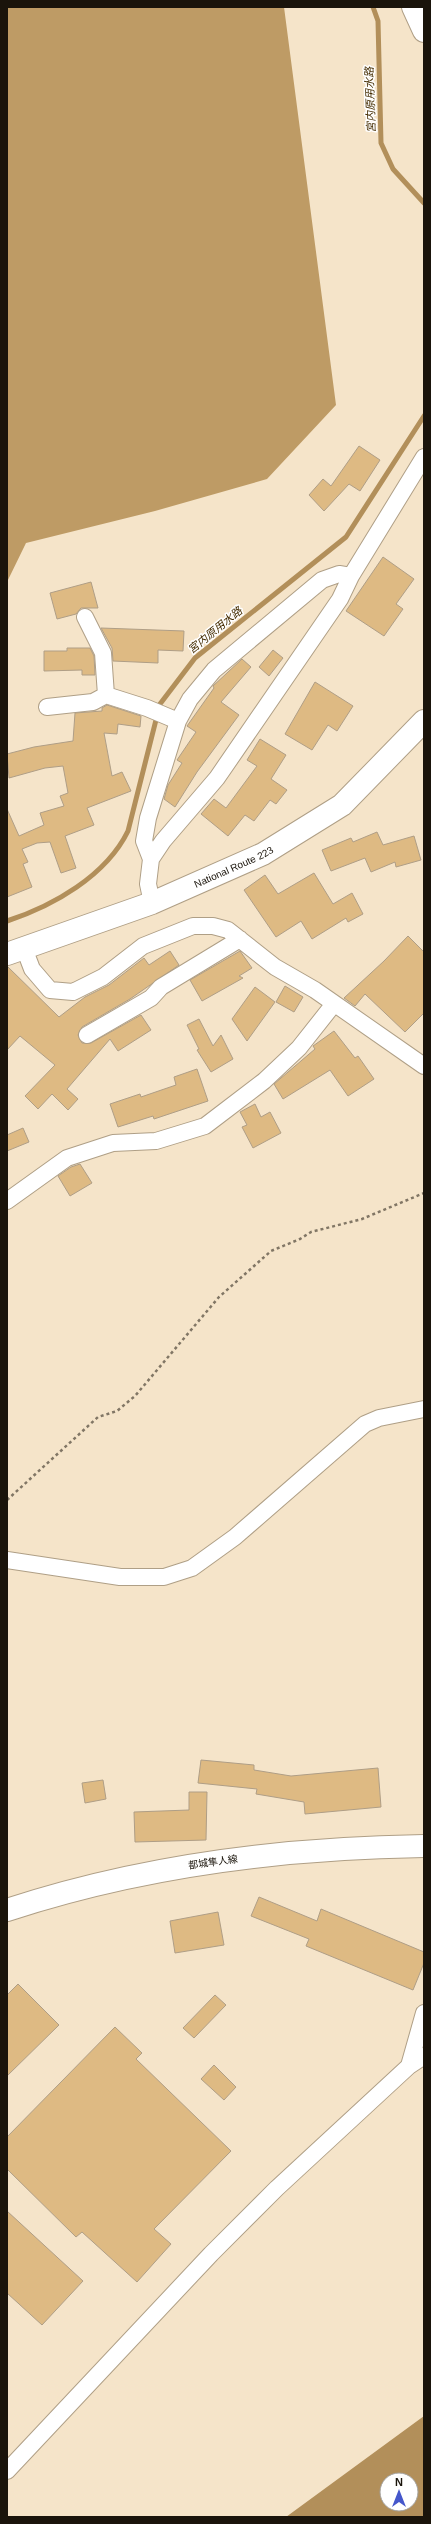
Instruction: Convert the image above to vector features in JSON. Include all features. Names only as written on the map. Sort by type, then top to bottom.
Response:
[{"type":"main road","points":[[413,7],[424,31]]},
{"type":"main road","name":"National Route 223","points":[[16,951],[152,903],[263,854],[342,805],[424,722]]},
{"type":"main road","name":"都城隼人線","points":[[7,1910],[52,1895],[148,1872],[253,1856],[348,1847],[424,1846]]},
{"type":"street","points":[[152,903],[148,884],[152,859],[163,841],[221,772],[340,599],[351,576],[424,456]]},
{"type":"street","points":[[152,859],[144,841],[174,719],[214,670],[322,580],[339,574],[351,576]]},
{"type":"street","points":[[85,617],[103,653],[106,695]]},
{"type":"street","points":[[46,707],[93,702],[106,695],[148,708],[174,719]]},
{"type":"street","points":[[16,951],[50,990],[73,992],[103,977],[143,946],[193,926],[213,926],[228,930],[275,967],[315,990],[333,1005],[424,1066]]},
{"type":"street","points":[[87,1035],[151,998],[161,987],[240,939]]},
{"type":"street","points":[[7,1201],[67,1158],[113,1143],[156,1141],[205,1126],[264,1081],[299,1048],[333,1005]]},
{"type":"street","points":[[7,1560],[120,1577],[164,1577],[192,1568],[235,1537],[365,1424],[379,1418],[424,1409]]},
{"type":"street","points":[[409,2066],[424,2013]]},
{"type":"street","points":[[7,2471],[211,2254],[277,2188],[409,2066],[424,2056]]},
{"type":"path","points":[[7,1500],[98,1417],[117,1411],[135,1396],[219,1297],[271,1251],[300,1239],[311,1232],[362,1219],[424,1193]]},
{"type":"shaded area","points":[[7,7],[284,7],[336,405],[267,479],[155,511],[26,543],[7,582]]},
{"type":"shaded area","points":[[424,2416],[424,2517],[286,2517]]},
{"type":"building","points":[[359,446],[380,460],[360,491],[349,484],[324,511],[309,495],[323,479],[331,486]]},
{"type":"building","points":[[383,557],[414,579],[396,604],[403,609],[384,636],[346,611]]},
{"type":"building","points":[[91,582],[98,608],[81,608],[76,614],[57,619],[50,593]]},
{"type":"building","points":[[101,628],[184,631],[183,651],[158,650],[158,663],[113,661],[112,648]]},
{"type":"building","points":[[67,648],[90,648],[94,656],[95,675],[82,675],[82,670],[44,671],[44,651],[67,651]]},
{"type":"building","points":[[273,650],[283,658],[269,676],[259,667]]},
{"type":"building","points":[[242,659],[251,667],[221,702],[239,715],[197,772],[175,807],[164,799],[168,785],[182,763],[177,760],[196,732],[187,726],[214,688],[213,686]]},
{"type":"building","points":[[315,682],[353,706],[337,731],[328,725],[312,750],[285,734]]},
{"type":"building","points":[[107,705],[141,716],[140,727],[118,724],[117,734],[104,733],[112,776],[122,772],[131,791],[87,808],[94,825],[65,836],[76,868],[61,873],[50,842],[37,843],[22,849],[28,862],[23,864],[32,887],[7,897],[7,809],[19,836],[44,825],[40,813],[64,806],[60,796],[68,793],[63,766],[45,768],[9,778],[7,754],[34,747],[73,741],[75,713],[102,711],[102,708]]},
{"type":"building","points":[[260,739],[286,755],[271,779],[287,790],[276,804],[270,800],[254,821],[245,815],[228,836],[201,814],[214,799],[226,808],[257,766],[247,760]]},
{"type":"building","points":[[377,832],[383,845],[414,836],[421,860],[396,867],[395,862],[371,872],[365,858],[331,871],[322,850],[351,838],[353,842]]},
{"type":"building","points":[[314,873],[333,904],[352,893],[363,914],[348,922],[346,918],[312,939],[301,921],[276,937],[244,890],[265,875],[278,894]]},
{"type":"building","points":[[408,936],[424,952],[424,1013],[405,1032],[365,994],[355,1006],[344,998],[384,961]]},
{"type":"building","points":[[170,951],[179,965],[130,999],[82,1027],[78,1035],[82,1043],[91,1043],[141,1015],[151,1030],[118,1051],[110,1039],[67,1089],[78,1099],[68,1110],[52,1094],[38,1109],[25,1096],[55,1065],[20,1036],[7,1050],[7,966],[59,1017],[85,997],[109,985],[144,958],[149,965]]},
{"type":"building","points":[[240,951],[252,968],[239,976],[243,978],[202,1001],[190,980]]},
{"type":"building","points":[[285,986],[303,997],[294,1012],[276,1002]]},
{"type":"building","points":[[255,987],[275,1002],[247,1041],[232,1019]]},
{"type":"building","points":[[199,1019],[213,1046],[221,1035],[233,1059],[211,1072],[197,1050],[199,1049],[187,1025]]},
{"type":"building","points":[[334,1031],[355,1058],[358,1056],[374,1079],[348,1096],[330,1070],[283,1099],[274,1084],[315,1049],[313,1046]]},
{"type":"building","points":[[197,1069],[208,1101],[154,1119],[153,1116],[118,1127],[110,1104],[140,1094],[141,1097],[176,1085],[174,1077]]},
{"type":"building","points":[[255,1104],[261,1117],[270,1112],[281,1133],[253,1148],[242,1127],[247,1125],[240,1112]]},
{"type":"building","points":[[23,1128],[29,1142],[7,1151],[7,1135]]},
{"type":"building","points":[[80,1164],[92,1183],[70,1196],[58,1176],[71,1167]]},
{"type":"building","points":[[201,1760],[254,1765],[254,1770],[291,1776],[378,1768],[381,1807],[305,1814],[304,1802],[256,1794],[257,1789],[198,1783]]},
{"type":"building","points":[[103,1780],[106,1799],[85,1803],[82,1783]]},
{"type":"building","points":[[189,1792],[207,1792],[206,1840],[135,1842],[134,1812],[189,1810]]},
{"type":"building","points":[[259,1897],[317,1921],[321,1909],[424,1952],[424,1963],[413,1990],[306,1946],[309,1939],[251,1916]]},
{"type":"building","points":[[218,1912],[224,1945],[175,1953],[170,1921]]},
{"type":"building","points":[[18,1984],[59,2025],[7,2076],[7,1995]]},
{"type":"building","points":[[215,1995],[226,2005],[194,2038],[183,2028]]},
{"type":"building","points":[[115,2027],[142,2053],[136,2059],[231,2151],[154,2229],[171,2244],[137,2282],[82,2232],[76,2237],[7,2169],[7,2137]]},
{"type":"building","points":[[214,2065],[236,2087],[224,2100],[201,2079]]},
{"type":"building","points":[[7,2211],[83,2281],[42,2325],[7,2293]]},
{"type":"waterway","name":"宮内原用水路","points":[[373,7],[378,21],[381,143],[393,169],[424,203]]},
{"type":"waterway","name":"宮内原用水路","points":[[7,921],[25,915],[60,898],[92,875],[106,862],[128,831],[160,704],[195,658],[346,537],[424,416]]}]
